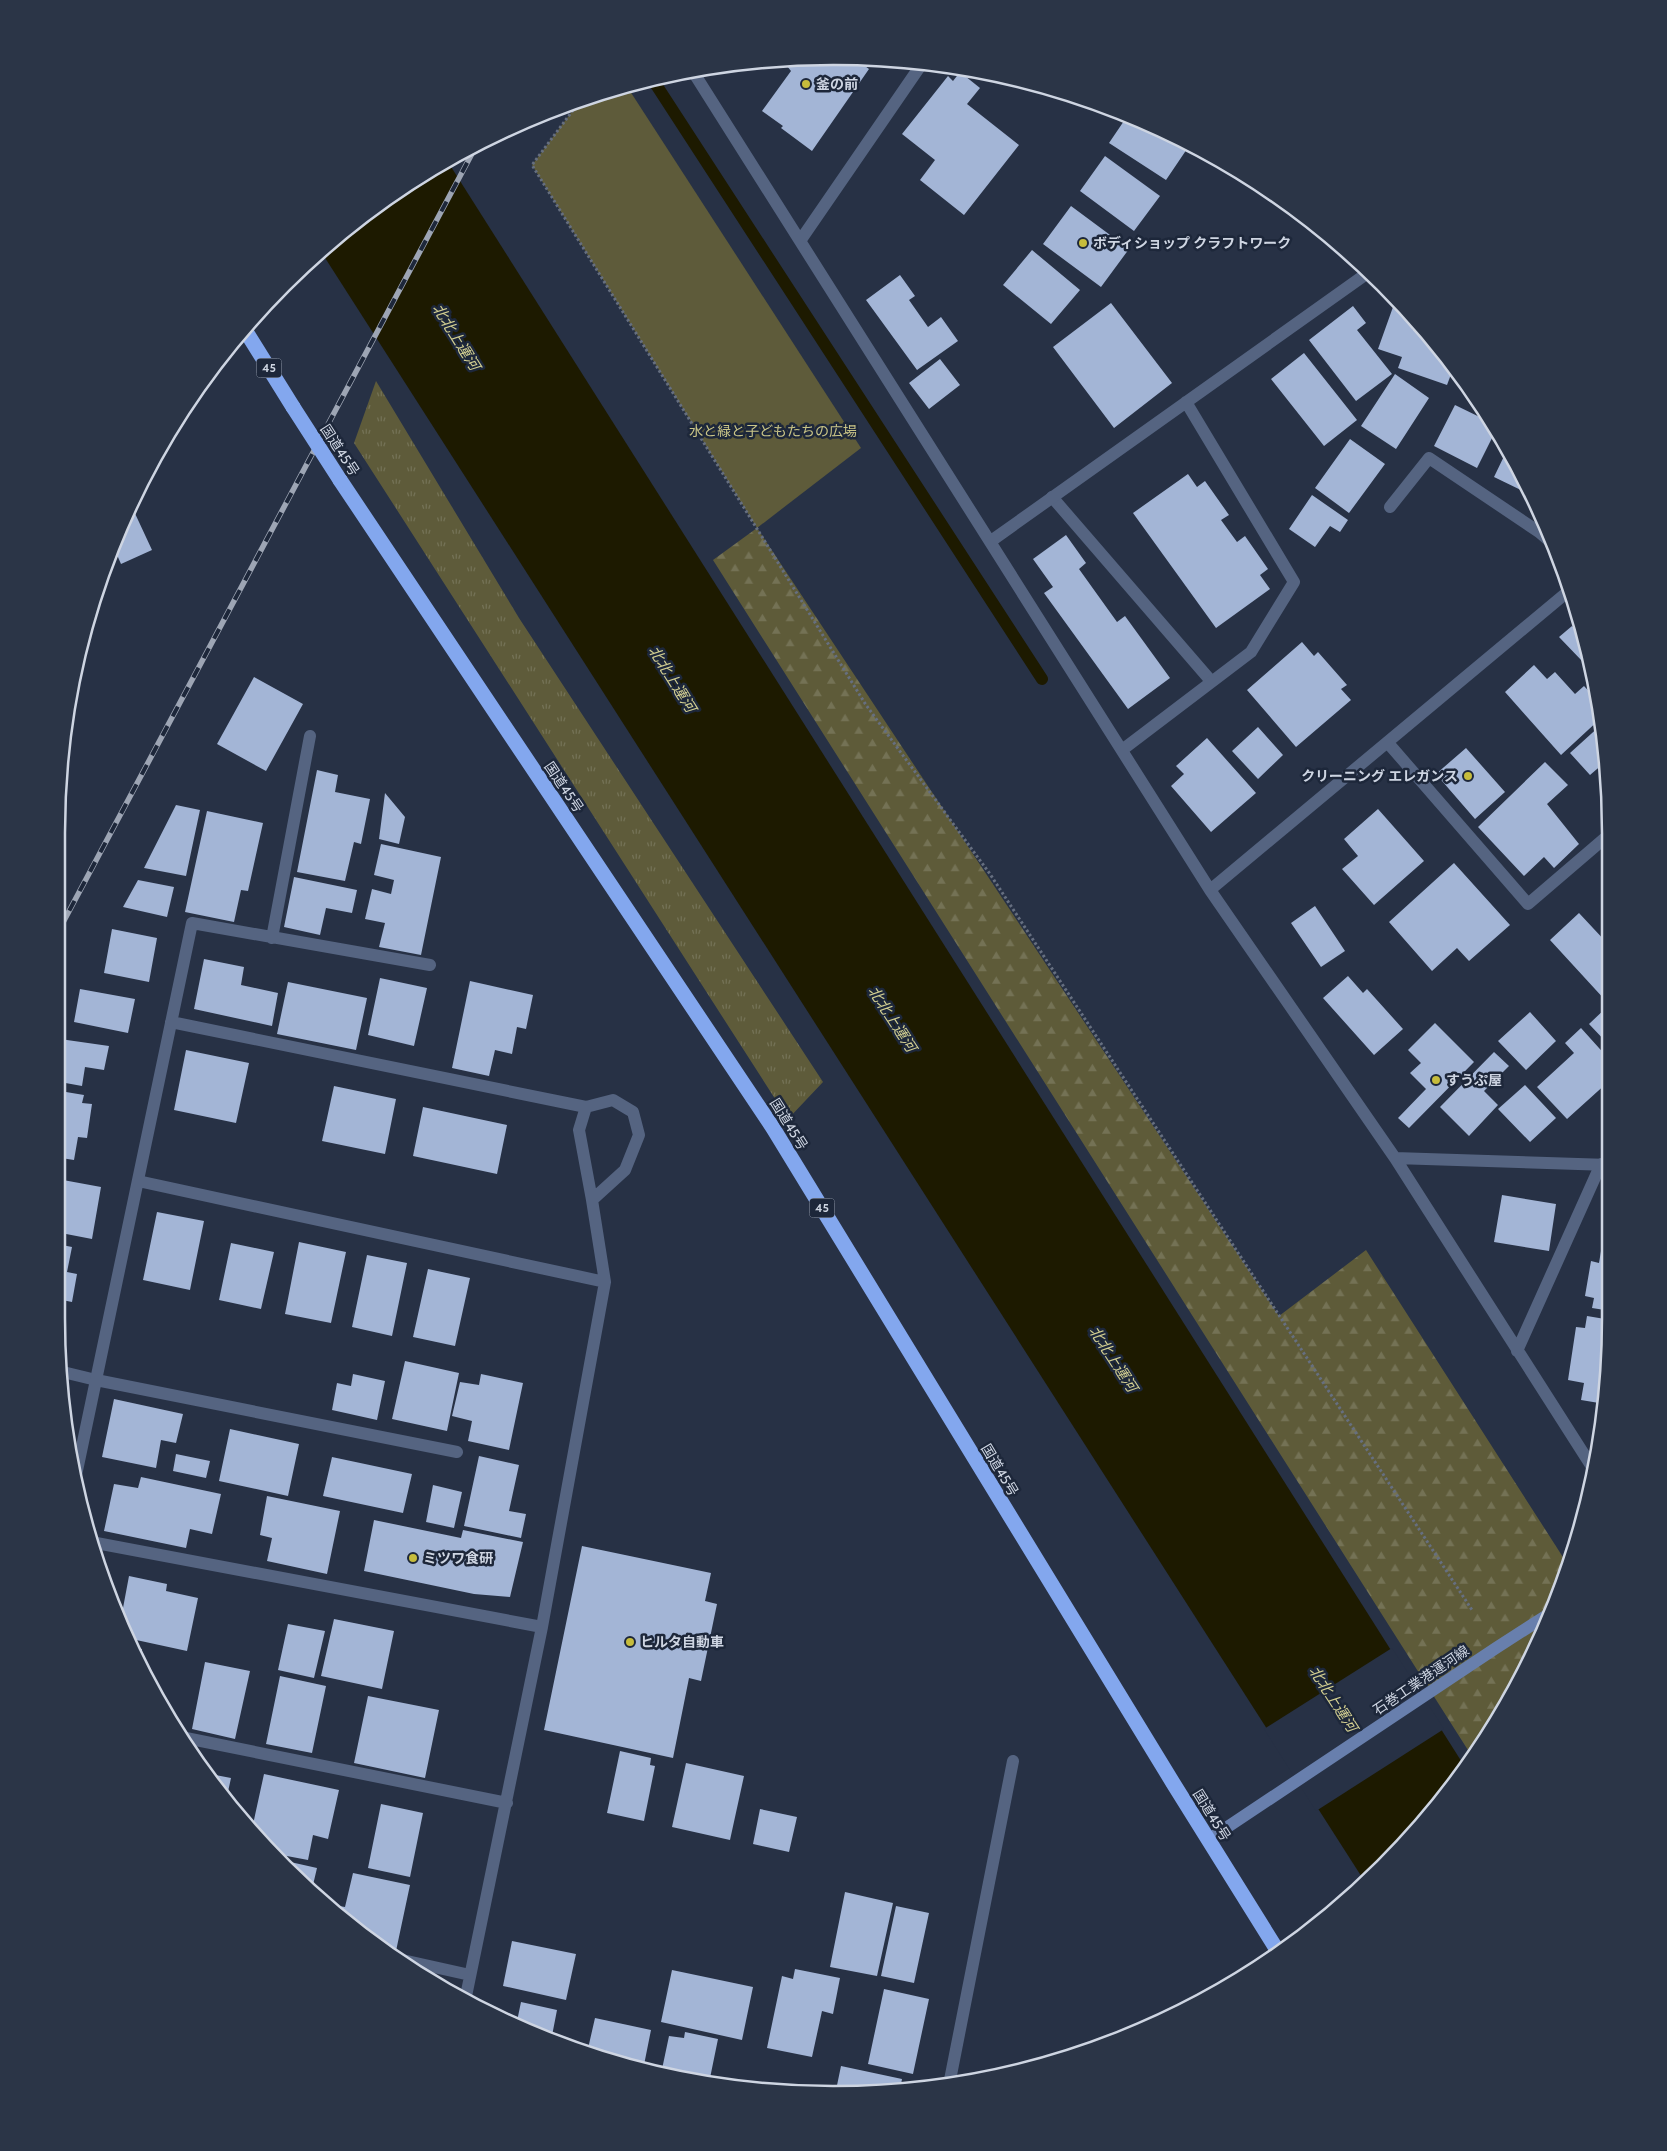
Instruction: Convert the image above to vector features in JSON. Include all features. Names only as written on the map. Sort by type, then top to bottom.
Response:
[{"type":"highway","name":"国道45号","points":[[249,336],[340,480],[773,1128],[1274,1946]]},
{"type":"street","points":[[800,241],[917,70]]},
{"type":"street","points":[[697,78],[1210,890],[1395,1158],[1588,1461]]},
{"type":"street","points":[[991,541],[1362,277]]},
{"type":"street","points":[[1122,750],[1211,681],[1252,652],[1294,582],[1186,402]]},
{"type":"street","points":[[1390,507],[1430,458],[1542,534]]},
{"type":"street","points":[[1052,497],[1211,681]]},
{"type":"street","points":[[1210,890],[1564,595]]},
{"type":"street","points":[[272,938],[310,736]]},
{"type":"street","points":[[1388,743],[1528,904],[1602,841]]},
{"type":"street","points":[[79,1461],[192,924],[430,965]]},
{"type":"street","points":[[171,1022],[586,1108],[612,1100],[633,1112],[639,1135],[625,1170],[592,1200]]},
{"type":"street","points":[[467,1992],[542,1627],[605,1282],[579,1130],[586,1108]]},
{"type":"street","points":[[1395,1158],[1602,1165]]},
{"type":"street","points":[[1517,1351],[1602,1171]]},
{"type":"street","points":[[138,1181],[605,1282]]},
{"type":"street","points":[[68,1373],[457,1452]]},
{"type":"street","points":[[99,1544],[542,1627]]},
{"type":"street","name":"石巻工業港運河線","points":[[1208,1840],[1541,1619]]},
{"type":"street","points":[[192,1739],[507,1803]]},
{"type":"street","points":[[951,2076],[1013,1762]]},
{"type":"street","points":[[421,1965],[470,1975]]},
{"type":"path","points":[[572,111],[532,165],[866,705],[990,874],[1472,1610]]},
{"type":"green space","name":"水と緑と子どもたちの広場","points":[[631,92],[861,448],[757,528],[532,165],[572,111]]},
{"type":"green space","points":[[376,381],[519,618],[823,1082],[788,1119],[354,443]]},
{"type":"green space","points":[[757,528],[1279,1316],[1366,1250],[1563,1558],[1544,1612],[1523,1657],[1499,1702],[1468,1750],[713,560]]},
{"type":"water","name":"北北上運河","points":[[451,167],[1461,1760],[1411,1824],[1361,1876],[325,258],[366,224]]},
{"type":"pier","points":[[1392,1648],[1444,1729],[1316,1811],[1264,1729]]},
{"type":"building","points":[[834,65],[865,66],[869,69],[812,151],[762,111],[791,71],[788,67]]},
{"type":"building","points":[[948,76],[953,81],[957,76],[967,77],[980,88],[967,104],[1019,145],[964,215],[920,180],[935,160],[902,134]]},
{"type":"building","points":[[1124,121],[1186,151],[1166,180],[1109,143]]},
{"type":"building","points":[[1105,156],[1160,196],[1134,231],[1080,191]]},
{"type":"building","points":[[1071,206],[1129,249],[1101,287],[1043,244]]},
{"type":"building","points":[[1032,250],[1080,290],[1051,324],[1003,285]]},
{"type":"building","points":[[900,275],[915,296],[909,300],[928,327],[941,317],[958,341],[917,370],[866,300]]},
{"type":"building","points":[[1111,303],[1172,383],[1114,428],[1053,347]]},
{"type":"building","points":[[1353,306],[1366,323],[1357,330],[1392,374],[1356,401],[1309,340]]},
{"type":"building","points":[[1393,307],[1450,376],[1447,385],[1398,368],[1402,357],[1378,349]]},
{"type":"building","points":[[1304,353],[1357,420],[1324,446],[1271,379]]},
{"type":"building","points":[[940,359],[960,385],[929,409],[909,383]]},
{"type":"building","points":[[1395,374],[1429,398],[1396,449],[1361,426]]},
{"type":"building","points":[[1455,405],[1478,416],[1492,438],[1477,468],[1434,446]]},
{"type":"building","points":[[1350,439],[1385,464],[1349,513],[1315,488]]},
{"type":"building","points":[[1503,457],[1521,490],[1494,477]]},
{"type":"building","points":[[1188,474],[1197,487],[1205,481],[1229,515],[1221,520],[1237,542],[1245,536],[1268,569],[1260,575],[1270,589],[1216,628],[1133,513]]},
{"type":"building","points":[[1312,495],[1348,520],[1340,532],[1330,526],[1315,547],[1289,529]]},
{"type":"building","points":[[135,513],[152,550],[121,564],[117,555]]},
{"type":"building","points":[[1066,535],[1086,563],[1079,569],[1117,622],[1125,616],[1170,678],[1128,709],[1044,593],[1053,587],[1033,559]]},
{"type":"building","points":[[1572,626],[1574,628],[1582,661],[1559,637]]},
{"type":"building","points":[[1302,642],[1314,656],[1318,652],[1347,685],[1341,689],[1351,700],[1296,747],[1247,690]]},
{"type":"building","points":[[1534,665],[1547,679],[1555,672],[1575,694],[1584,686],[1588,690],[1594,725],[1561,755],[1505,692]]},
{"type":"building","points":[[254,677],[303,704],[266,771],[217,744]]},
{"type":"building","points":[[1258,727],[1283,755],[1258,779],[1232,751]]},
{"type":"building","points":[[1595,731],[1598,768],[1590,775],[1570,753]]},
{"type":"building","points":[[1207,738],[1256,793],[1211,832],[1171,786],[1184,774],[1176,766]]},
{"type":"building","points":[[1466,748],[1505,792],[1475,819],[1436,774]]},
{"type":"building","points":[[1545,762],[1568,785],[1547,804],[1579,844],[1554,868],[1544,857],[1524,876],[1478,827]]},
{"type":"building","points":[[317,770],[338,775],[335,792],[370,799],[361,844],[354,842],[345,881],[297,872]]},
{"type":"building","points":[[385,793],[405,817],[399,844],[379,839]]},
{"type":"building","points":[[176,805],[200,810],[186,876],[144,868]]},
{"type":"building","points":[[1378,809],[1424,861],[1374,905],[1342,869],[1358,856],[1344,839]]},
{"type":"building","points":[[207,811],[263,823],[248,891],[241,890],[234,922],[185,912]]},
{"type":"building","points":[[381,844],[441,857],[421,955],[379,947],[385,923],[365,919],[372,889],[391,894],[394,880],[374,875]]},
{"type":"building","points":[[1454,863],[1510,925],[1469,961],[1457,948],[1432,971],[1389,922]]},
{"type":"building","points":[[294,877],[357,890],[352,913],[326,908],[320,935],[284,927]]},
{"type":"building","points":[[138,880],[174,887],[167,917],[123,907]]},
{"type":"building","points":[[1315,906],[1345,951],[1321,967],[1291,923]]},
{"type":"building","points":[[1579,913],[1602,938],[1602,997],[1550,940]]},
{"type":"building","points":[[112,929],[157,938],[149,982],[104,973]]},
{"type":"building","points":[[204,959],[244,967],[241,985],[278,993],[272,1026],[194,1009]]},
{"type":"building","points":[[1348,976],[1363,993],[1367,989],[1403,1029],[1374,1055],[1323,998]]},
{"type":"building","points":[[380,978],[427,988],[414,1046],[368,1035]]},
{"type":"building","points":[[470,981],[533,995],[526,1029],[517,1027],[512,1054],[495,1050],[489,1076],[452,1068]]},
{"type":"building","points":[[288,982],[367,998],[356,1050],[277,1034]]},
{"type":"building","points":[[80,989],[135,999],[128,1033],[74,1022]]},
{"type":"building","points":[[1530,1012],[1556,1041],[1526,1070],[1498,1041]]},
{"type":"building","points":[[1602,1012],[1602,1038],[1589,1024]]},
{"type":"building","points":[[1435,1023],[1474,1062],[1409,1128],[1398,1118],[1426,1089],[1410,1073],[1421,1063],[1408,1050]]},
{"type":"building","points":[[1581,1028],[1602,1051],[1602,1087],[1567,1119],[1537,1087],[1574,1053],[1565,1043]]},
{"type":"building","points":[[65,1040],[109,1046],[104,1070],[85,1067],[82,1086],[65,1083]]},
{"type":"building","points":[[186,1050],[249,1063],[236,1123],[174,1110]]},
{"type":"building","points":[[1494,1052],[1509,1066],[1484,1091],[1498,1105],[1469,1136],[1440,1107]]},
{"type":"building","points":[[1525,1085],[1556,1118],[1530,1142],[1498,1109]]},
{"type":"building","points":[[334,1086],[396,1099],[385,1154],[322,1141]]},
{"type":"building","points":[[65,1092],[84,1095],[82,1103],[92,1104],[87,1138],[78,1137],[74,1160],[65,1159]]},
{"type":"building","points":[[423,1107],[507,1125],[497,1174],[413,1156]]},
{"type":"building","points":[[65,1180],[101,1187],[92,1239],[65,1234]]},
{"type":"building","points":[[1502,1195],[1556,1204],[1549,1251],[1494,1242]]},
{"type":"building","points":[[157,1212],[204,1221],[190,1290],[143,1280]]},
{"type":"building","points":[[299,1242],[346,1252],[331,1323],[285,1314]]},
{"type":"building","points":[[231,1243],[274,1252],[261,1309],[219,1300]]},
{"type":"building","points":[[1602,1245],[1602,1310],[1592,1308],[1594,1298],[1585,1296],[1591,1261],[1599,1263]]},
{"type":"building","points":[[65,1246],[72,1247],[67,1272],[77,1274],[72,1302],[65,1301]]},
{"type":"building","points":[[367,1255],[407,1263],[392,1336],[352,1327]]},
{"type":"building","points":[[428,1269],[470,1278],[455,1346],[413,1337]]},
{"type":"building","points":[[1587,1316],[1602,1318],[1597,1403],[1581,1400],[1584,1383],[1568,1380],[1576,1327],[1585,1328]]},
{"type":"building","points":[[405,1361],[459,1373],[447,1431],[392,1419]]},
{"type":"building","points":[[353,1374],[385,1381],[377,1420],[332,1410],[337,1383],[351,1386]]},
{"type":"building","points":[[481,1374],[523,1383],[509,1450],[468,1441],[472,1421],[452,1416],[460,1382],[479,1385]]},
{"type":"building","points":[[114,1399],[183,1414],[176,1443],[161,1440],[156,1468],[102,1457]]},
{"type":"building","points":[[230,1429],[299,1444],[288,1496],[219,1481]]},
{"type":"building","points":[[176,1454],[210,1461],[206,1478],[173,1471]]},
{"type":"building","points":[[479,1456],[519,1465],[509,1511],[526,1514],[521,1538],[464,1526]]},
{"type":"building","points":[[332,1457],[412,1474],[403,1513],[323,1496]]},
{"type":"building","points":[[141,1477],[221,1494],[212,1534],[190,1529],[186,1548],[104,1531],[114,1484],[138,1488]]},
{"type":"building","points":[[433,1485],[462,1492],[454,1528],[426,1522]]},
{"type":"building","points":[[267,1496],[340,1511],[327,1574],[267,1561],[272,1538],[260,1535]]},
{"type":"building","points":[[374,1520],[461,1538],[463,1530],[523,1542],[510,1597],[474,1594],[364,1571]]},
{"type":"building","points":[[582,1546],[711,1573],[705,1601],[717,1604],[701,1681],[689,1678],[673,1758],[544,1730]]},
{"type":"building","points":[[129,1576],[167,1584],[166,1591],[198,1598],[187,1651],[136,1640],[123,1611]]},
{"type":"building","points":[[334,1619],[394,1631],[382,1689],[321,1676]]},
{"type":"building","points":[[288,1624],[325,1631],[314,1678],[278,1670]]},
{"type":"building","points":[[205,1662],[250,1671],[235,1739],[192,1729]]},
{"type":"building","points":[[280,1676],[326,1686],[312,1753],[266,1744]]},
{"type":"building","points":[[368,1696],[439,1710],[425,1778],[354,1763]]},
{"type":"building","points":[[620,1751],[651,1758],[650,1765],[655,1766],[644,1821],[607,1813]]},
{"type":"building","points":[[686,1763],[744,1776],[730,1840],[672,1827]]},
{"type":"building","points":[[264,1774],[339,1790],[328,1839],[313,1835],[308,1860],[285,1856],[254,1821]]},
{"type":"building","points":[[217,1775],[231,1778],[228,1790]]},
{"type":"building","points":[[381,1804],[423,1813],[410,1877],[368,1868]]},
{"type":"building","points":[[760,1809],[797,1817],[789,1852],[753,1844]]},
{"type":"building","points":[[291,1862],[317,1868],[314,1883]]},
{"type":"building","points":[[353,1873],[410,1885],[397,1949],[341,1906],[345,1907]]},
{"type":"building","points":[[845,1892],[893,1903],[877,1976],[830,1967]]},
{"type":"building","points":[[896,1906],[929,1913],[914,1983],[881,1976]]},
{"type":"building","points":[[512,1941],[576,1954],[566,2000],[503,1986]]},
{"type":"building","points":[[795,1969],[840,1978],[833,2014],[822,2011],[812,2057],[767,2048],[782,1976],[793,1979]]},
{"type":"building","points":[[672,1970],[753,1987],[742,2040],[661,2022]]},
{"type":"building","points":[[884,1989],[929,1999],[913,2074],[868,2064]]},
{"type":"building","points":[[521,2002],[557,2010],[553,2033],[518,2018]]},
{"type":"building","points":[[595,2018],[651,2030],[645,2062],[589,2046]]},
{"type":"building","points":[[685,2032],[718,2039],[711,2075],[663,2066],[669,2036],[684,2038]]},
{"type":"building","points":[[841,2066],[902,2079],[901,2082],[837,2086]]},
{"type":"waterway","points":[[657,86],[1042,679]]},
{"type":"railway","points":[[65,919],[470,157]]},
{"type":"place","name":"釜の前","points":[[806,84]]},
{"type":"place","name":"ボディショップ クラフトワーク","points":[[1083,243]]},
{"type":"place","name":"クリーニング エレガンス","points":[[1468,776]]},
{"type":"place","name":"すうぷ屋","points":[[1436,1080]]},
{"type":"place","name":"ミツワ食研","points":[[413,1558]]},
{"type":"place","name":"ヒルタ自動車","points":[[630,1642]]}]
